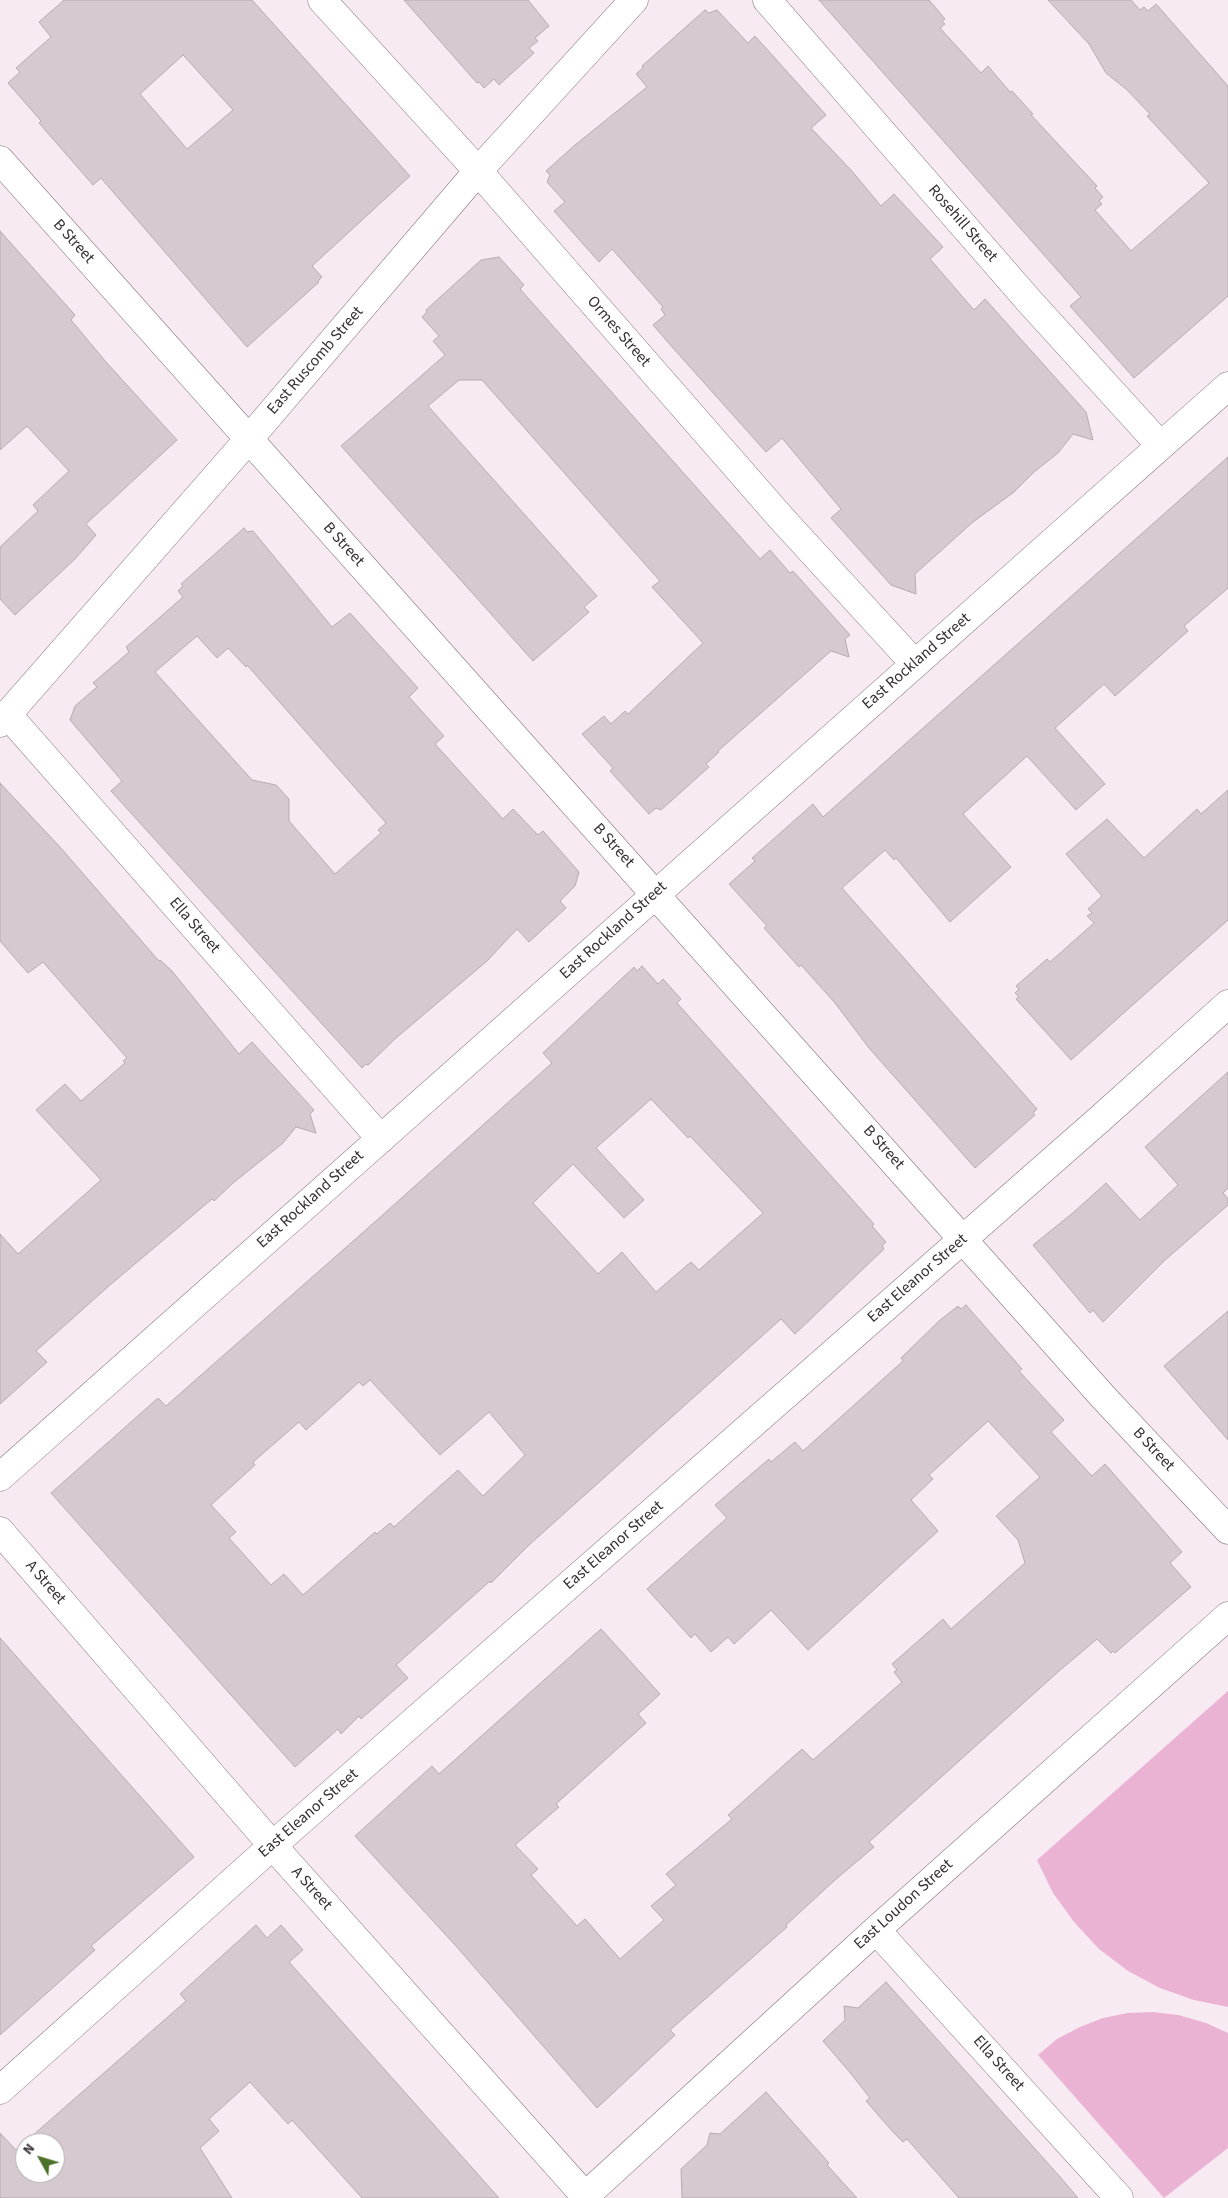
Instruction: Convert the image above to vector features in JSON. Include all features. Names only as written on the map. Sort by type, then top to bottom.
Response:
[{"type":"street","name":"Ormes Street","points":[[322,0],[478,171],[782,519],[915,664]]},
{"type":"street","name":"East Ruscomb Street","points":[[4,718],[248,440],[478,171],[634,0]]},
{"type":"street","name":"Rosehill Street","points":[[767,0],[1030,302],[1160,445]]},
{"type":"street","name":"B Street","points":[[0,160],[248,440],[964,1238],[1105,1399],[1228,1530]]},
{"type":"street","name":"East Rockland Street","points":[[0,1477],[1228,386]]},
{"type":"street","name":"Ella Street","points":[[4,718],[380,1139]]},
{"type":"street","name":"East Eleanor Street","points":[[0,2090],[273,1846],[1228,1004]]},
{"type":"street","name":"A Street","points":[[0,1531],[273,1846],[585,2197]]},
{"type":"street","name":"East Loudon Street","points":[[585,2197],[876,1930],[1228,1616]]},
{"type":"street","name":"Ella Street","points":[[876,1930],[1119,2198]]},
{"type":"shaded area","points":[[1228,1691],[1228,2007],[1194,2000],[1160,1988],[1128,1971],[1099,1949],[1074,1922],[1053,1893],[1037,1860]]},
{"type":"shaded area","points":[[1153,2012],[1178,2015],[1206,2023],[1228,2033],[1228,2148],[1164,2198],[1038,2055],[1057,2039],[1103,2018],[1128,2013]]},
{"type":"building","points":[[64,0],[252,0],[410,176],[312,266],[322,277],[319,282],[247,347],[101,178],[93,185],[39,123],[41,121],[8,83],[20,72],[16,68],[51,37],[39,22]],"holes":[[[183,55],[233,110],[187,149],[140,94]]]},
{"type":"building","points":[[404,0],[528,0],[549,26],[535,38],[538,41],[529,48],[534,53],[499,85],[494,79],[484,88],[479,82],[477,83]]},
{"type":"building","points":[[819,0],[929,0],[945,19],[942,21],[945,24],[940,28],[981,73],[988,66],[1097,186],[1095,188],[1103,197],[1099,201],[1102,204],[1095,210],[1131,251],[1209,183],[1147,116],[1150,114],[1126,89],[1106,73],[1089,44],[1048,0],[1131,0],[1140,10],[1144,7],[1148,11],[1156,4],[1228,86],[1228,296],[1134,378],[1070,306],[1081,297]]},
{"type":"building","points":[[705,10],[709,13],[717,10],[748,43],[755,36],[826,115],[811,128],[851,170],[881,206],[894,194],[943,247],[930,259],[974,310],[985,299],[1086,412],[1093,440],[1073,434],[1058,453],[1034,472],[1014,492],[973,522],[915,574],[916,594],[891,585],[831,518],[841,509],[782,438],[766,452],[673,348],[653,325],[665,315],[661,309],[663,307],[612,249],[599,262],[554,211],[565,202],[547,182],[550,175],[546,171],[647,87],[636,74],[643,68],[642,66]]},
{"type":"building","points":[[0,231],[75,315],[71,320],[106,362],[177,440],[86,524],[96,535],[75,559],[15,615],[0,599],[0,547],[38,511],[33,505],[69,471],[27,426],[0,450]]},
{"type":"building","points":[[499,257],[524,285],[520,289],[760,559],[770,550],[790,573],[793,571],[850,635],[845,639],[849,657],[831,651],[718,751],[706,764],[709,767],[661,810],[656,808],[649,814],[610,771],[613,768],[582,734],[604,716],[611,724],[625,711],[628,714],[703,643],[652,587],[660,581],[482,380],[459,380],[428,406],[597,596],[584,607],[589,612],[533,661],[341,446],[445,355],[433,341],[439,336],[422,317],[427,312],[426,310],[481,260]]},
{"type":"building","points":[[1228,457],[1228,588],[1184,626],[1188,631],[1115,696],[1104,684],[1055,728],[1105,784],[1076,810],[1027,756],[963,814],[1011,867],[950,922],[896,858],[894,860],[885,850],[842,888],[1037,1109],[1033,1113],[1035,1115],[975,1168],[869,1048],[835,1003],[764,928],[767,926],[729,884],[755,861],[752,858],[813,804],[823,817]]},
{"type":"building","points":[[244,528],[247,532],[253,531],[332,627],[350,613],[418,688],[409,697],[444,736],[435,744],[503,819],[513,809],[538,835],[543,831],[579,872],[575,886],[560,901],[566,908],[529,942],[517,929],[487,961],[396,1038],[368,1065],[366,1064],[362,1068],[111,791],[122,781],[70,720],[75,706],[97,687],[93,683],[129,652],[126,647],[183,597],[178,591],[183,586],[181,584]],"holes":[[[197,636],[217,658],[228,648],[246,667],[247,665],[386,823],[378,830],[381,833],[335,874],[289,821],[289,799],[276,785],[252,780],[155,672]]]},
{"type":"building","points":[[0,783],[60,847],[159,961],[172,971],[239,1054],[252,1042],[314,1110],[310,1114],[316,1133],[296,1127],[283,1143],[233,1183],[214,1201],[212,1199],[110,1285],[36,1351],[47,1362],[0,1404],[0,1234],[18,1254],[101,1180],[36,1110],[65,1084],[81,1101],[125,1063],[123,1061],[127,1058],[43,962],[28,973],[0,941]]},
{"type":"building","points":[[1228,790],[1228,920],[1071,1060],[1016,999],[1019,997],[1015,993],[1019,989],[1016,986],[1047,959],[1050,962],[1094,923],[1087,916],[1092,913],[1088,909],[1102,896],[1066,854],[1107,819],[1144,858],[1197,809],[1201,814]]},
{"type":"building","points":[[642,966],[658,984],[663,979],[681,999],[677,1003],[874,1224],[872,1226],[886,1242],[882,1246],[884,1249],[795,1334],[781,1319],[529,1545],[491,1583],[490,1581],[396,1665],[408,1678],[361,1719],[359,1716],[341,1734],[338,1729],[295,1767],[51,1493],[158,1398],[166,1406],[377,1220],[552,1063],[543,1053],[634,967],[637,971]],"holes":[[[651,1099],[688,1138],[690,1136],[763,1213],[699,1270],[691,1262],[656,1292],[622,1252],[598,1274],[533,1203],[573,1164],[624,1218],[644,1200],[596,1148]],[[370,1380],[440,1455],[489,1412],[525,1455],[483,1496],[458,1470],[394,1527],[390,1523],[377,1534],[375,1532],[303,1595],[284,1574],[271,1585],[229,1538],[236,1532],[211,1505],[255,1465],[253,1462],[299,1422],[306,1430],[359,1382],[363,1386]]]},
{"type":"building","points":[[1228,1072],[1228,1188],[1223,1193],[1228,1199],[1228,1205],[1164,1261],[1103,1322],[1093,1310],[1090,1313],[1033,1245],[1106,1183],[1140,1220],[1178,1185],[1145,1147]]},
{"type":"building","points":[[966,1305],[1022,1369],[1019,1371],[1064,1420],[1051,1432],[1092,1476],[1105,1464],[1182,1552],[1170,1563],[1191,1587],[1115,1653],[1113,1651],[1111,1653],[1097,1639],[1059,1671],[869,1842],[874,1847],[670,2030],[675,2035],[597,2108],[456,1946],[355,1836],[432,1766],[439,1774],[601,1629],[660,1694],[638,1714],[646,1723],[556,1804],[559,1807],[515,1845],[538,1869],[531,1875],[577,1926],[585,1919],[620,1959],[664,1920],[651,1906],[676,1885],[666,1874],[732,1819],[728,1815],[802,1749],[813,1760],[902,1682],[894,1672],[897,1670],[892,1664],[943,1619],[951,1629],[1025,1563],[1018,1540],[996,1516],[1040,1477],[988,1421],[929,1475],[933,1479],[911,1500],[938,1531],[808,1650],[771,1610],[734,1644],[728,1637],[711,1652],[695,1634],[691,1638],[647,1589],[727,1518],[715,1505],[769,1459],[771,1462],[795,1442],[803,1451],[903,1361],[901,1358],[939,1321],[958,1306],[961,1309]]},
{"type":"building","points":[[1228,1311],[1228,1440],[1164,1366]]},
{"type":"building","points":[[0,1638],[194,1857],[91,1946],[95,1950],[0,2035]]},
{"type":"building","points":[[256,1925],[267,1938],[281,1925],[303,1950],[289,1962],[499,2198],[362,2198],[292,2120],[288,2124],[250,2082],[209,2119],[219,2131],[200,2148],[232,2198],[0,2198],[0,2133],[15,2149],[15,2183],[65,2183],[65,2133],[35,2133],[186,2001],[180,1994]]},
{"type":"building","points":[[886,1982],[1078,2198],[959,2198],[907,2139],[903,2142],[893,2132],[866,2101],[870,2098],[823,2041],[845,2020],[844,2006],[858,2008]]},
{"type":"building","points":[[766,2092],[829,2163],[827,2165],[857,2198],[682,2198],[681,2169],[707,2145],[710,2133],[720,2134]]}]
